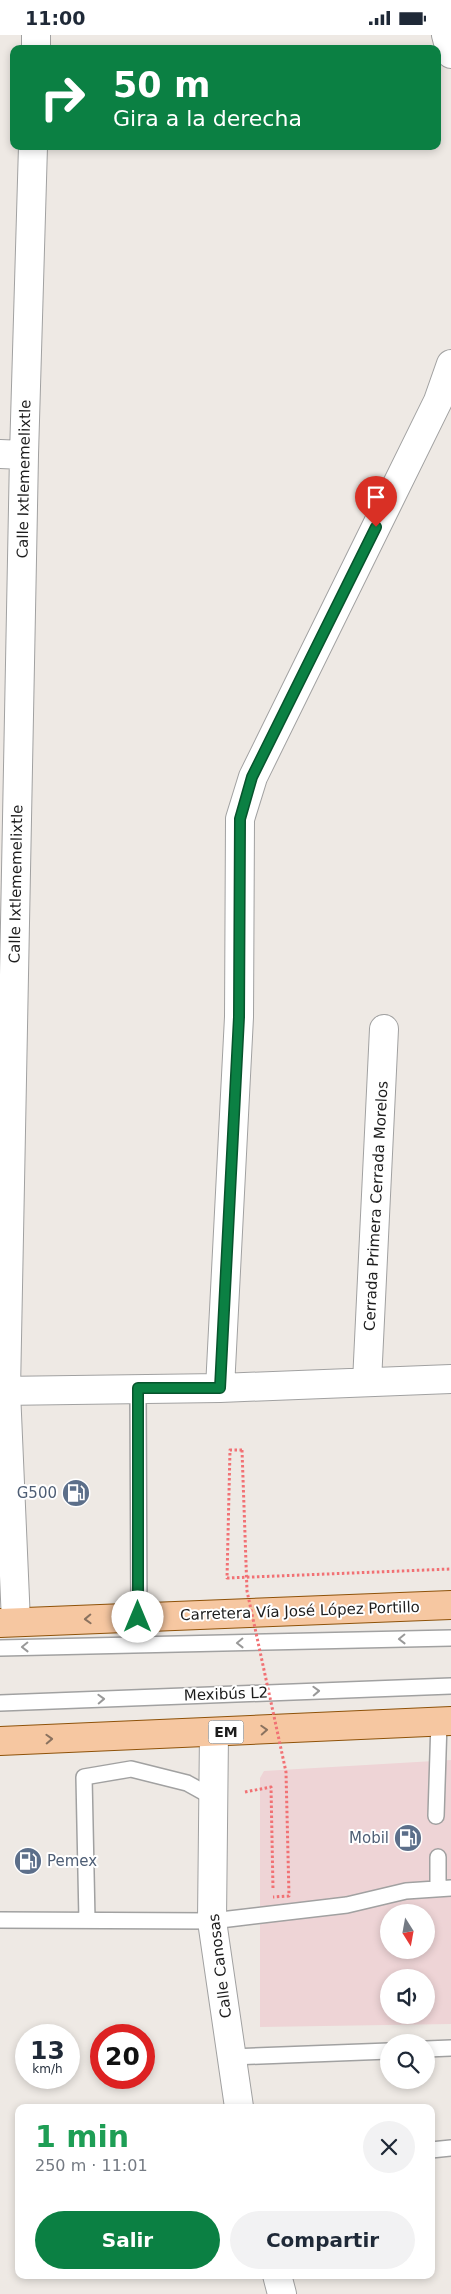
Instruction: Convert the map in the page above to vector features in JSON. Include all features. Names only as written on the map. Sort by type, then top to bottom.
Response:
[{"type":"main road","name":"Carretera Vía José López Portillo","points":[[8,1623],[451,1605]]},
{"type":"main road","name":"EM","points":[[0,1741],[445,1722]]},
{"type":"street","points":[[446,35],[451,54]]},
{"type":"street","name":"Calle Ixtlememelixtle","points":[[8,1623],[3,1391],[12,455],[33,150]]},
{"type":"street","points":[[220,1388],[239,1017],[240,819],[252,777],[438,401],[451,364]]},
{"type":"street","name":"Cerrada Primera Cerrada Morelos","points":[[368,1382],[384,1029]]},
{"type":"street","points":[[3,1391],[220,1388],[451,1379]]},
{"type":"street","name":"Calle Canosas","points":[[214,1733],[212,1921],[238,2104]]},
{"type":"street","points":[[278,2279],[282,2294]]},
{"type":"lane","points":[[138,1388],[138,1617]]},
{"type":"lane","points":[[0,1648],[451,1638]]},
{"type":"lane","name":"Mexibús L2","points":[[0,1703],[451,1686]]},
{"type":"lane","points":[[436,1816],[445,1722]]},
{"type":"lane","points":[[88,1920],[84,1777],[131,1769],[187,1783],[214,1798]]},
{"type":"lane","points":[[0,1920],[212,1921],[348,1905],[406,1891],[445,1889],[438,1857]]},
{"type":"lane","points":[[435,2049],[451,2048]]},
{"type":"lane","points":[[231,2057],[380,2051]]},
{"type":"lane","points":[[435,2150],[451,2149]]},
{"type":"path","points":[[214,1798],[271,1787],[273,1897],[289,1896],[286,1772],[248,1591],[242,1450],[230,1450],[227,1578],[451,1569]]},
{"type":"shaded area","points":[[451,1760],[451,2024],[260,2027],[260,1778],[264,1771]]},
{"type":"place","name":"G500","points":[[76,1493]]},
{"type":"place","name":"Mobil","points":[[408,1838]]},
{"type":"place","name":"Pemex","points":[[28,1861]]},
{"type":"route","points":[[138,1617],[138,1388],[220,1388],[239,1017],[240,819],[252,777],[376,527]]}]
